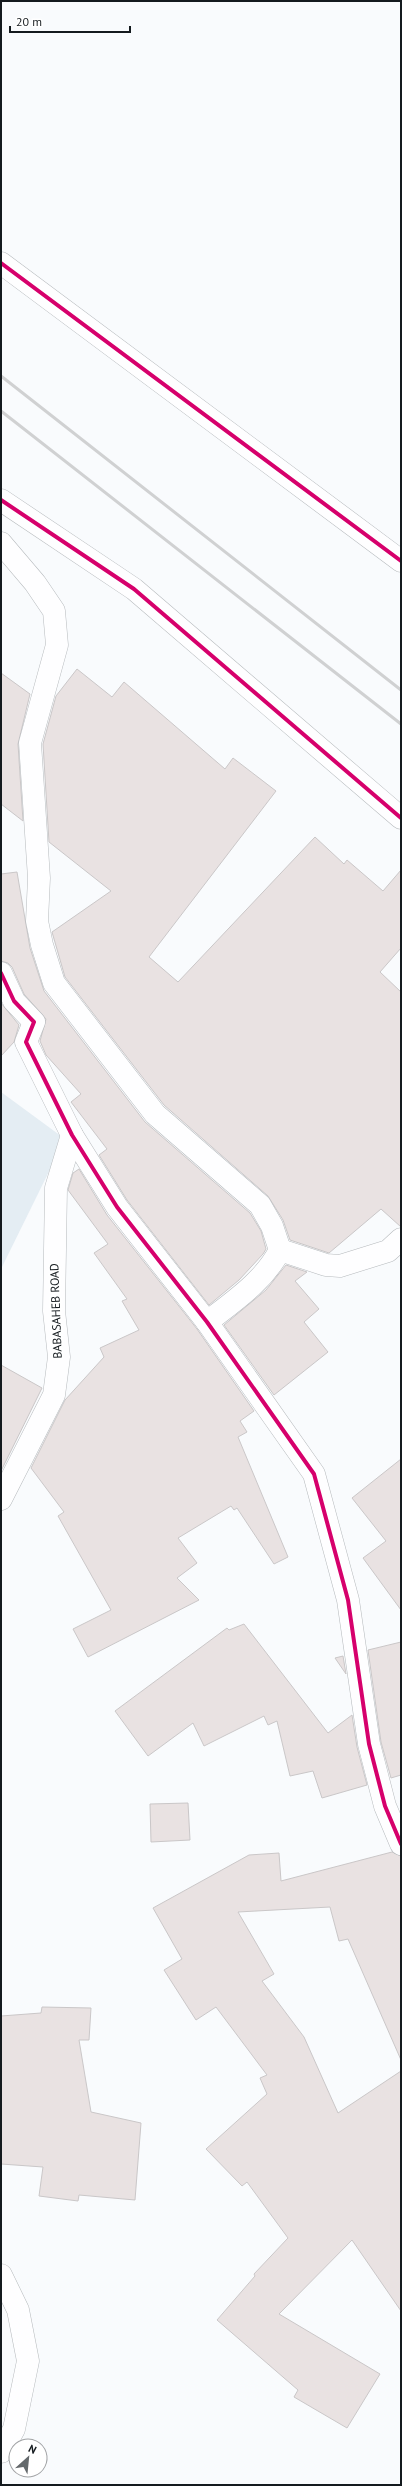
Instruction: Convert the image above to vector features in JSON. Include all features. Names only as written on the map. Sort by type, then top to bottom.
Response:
[{"type":"street","points":[[1,263],[399,556]]},
{"type":"street","points":[[1,500],[134,589],[401,818]]},
{"type":"street","points":[[1,542],[35,583],[54,612],[57,645],[30,743],[39,878],[37,921],[42,945],[54,983],[155,1114],[260,1205],[272,1226],[280,1250],[272,1266],[249,1288],[207,1322]]},
{"type":"street","points":[[1,973],[14,1001],[34,1022],[26,1042],[72,1135],[117,1207],[207,1322],[314,1474],[348,1600],[369,1744],[393,1804],[401,1844]]},
{"type":"street","name":"BABASAHEB ROAD","points":[[1,1499],[54,1395],[59,1356],[54,1312],[56,1188],[72,1135]]},
{"type":"street","points":[[280,1250],[326,1265],[340,1266],[388,1251],[401,1239]]},
{"type":"street","points":[[1,2275],[18,2310],[28,2361],[14,2429],[1,2452]]},
{"type":"shaded area","points":[[1,1092],[65,1139],[1,1269]]},
{"type":"building","points":[[77,669],[112,697],[124,682],[225,769],[233,758],[276,791],[149,957],[178,982],[315,837],[344,864],[347,860],[383,891],[401,870],[401,948],[380,972],[401,992],[401,1227],[381,1209],[329,1253],[290,1240],[283,1220],[268,1196],[164,1105],[65,977],[52,932],[111,891],[49,842],[43,744],[56,696]]},
{"type":"building","points":[[1,673],[30,694],[18,744],[23,821],[1,804]]},
{"type":"building","points":[[17,872],[30,948],[44,991],[145,1122],[250,1213],[261,1231],[266,1249],[263,1254],[239,1280],[209,1305],[127,1200],[99,1155],[107,1149],[71,1102],[81,1094],[46,1055],[40,1041],[46,1019],[24,994],[12,967],[8,963],[1,961],[1,874]]},
{"type":"building","points":[[1,1003],[19,1025],[14,1042],[1,1056]]},
{"type":"building","points":[[79,1169],[107,1215],[197,1329],[254,1411],[240,1421],[247,1432],[238,1437],[288,1557],[274,1564],[237,1508],[234,1510],[231,1506],[178,1538],[197,1563],[177,1578],[199,1600],[88,1657],[73,1629],[111,1610],[58,1516],[64,1512],[31,1468],[65,1400],[104,1357],[100,1348],[139,1330],[122,1301],[127,1299],[94,1253],[108,1244],[68,1190],[73,1173]]},
{"type":"building","points":[[286,1265],[307,1272],[295,1281],[319,1309],[304,1322],[328,1352],[274,1395],[224,1325],[266,1290]]},
{"type":"building","points":[[1,1365],[42,1388],[1,1471]]},
{"type":"building","points":[[401,1459],[401,1610],[363,1558],[386,1541],[352,1498]]},
{"type":"building","points":[[244,1624],[328,1733],[352,1715],[357,1747],[367,1785],[322,1798],[313,1771],[290,1776],[277,1721],[268,1725],[264,1716],[204,1746],[193,1723],[148,1756],[115,1711],[227,1628],[229,1630]]},
{"type":"building","points":[[401,1642],[401,1775],[391,1778],[381,1742],[368,1650]]},
{"type":"building","points":[[343,1656],[346,1674],[335,1658]]},
{"type":"building","points":[[188,1803],[190,1840],[151,1842],[150,1804]]},
{"type":"building","points":[[392,1852],[401,1856],[401,2060],[348,1939],[339,1941],[330,1907],[238,1912],[274,1974],[262,1981],[304,2037],[338,2113],[401,2071],[401,2311],[352,2240],[279,2314],[380,2374],[347,2428],[294,2397],[298,2390],[217,2320],[255,2276],[254,2274],[288,2238],[247,2182],[242,2186],[206,2149],[267,2094],[260,2078],[267,2075],[216,2007],[196,2020],[164,1970],[182,1959],[153,1908],[249,1855],[279,1853],[281,1881]]},
{"type":"building","points":[[42,2007],[91,2008],[89,2040],[79,2040],[91,2112],[141,2123],[135,2200],[79,2195],[78,2201],[39,2196],[43,2167],[1,2164],[1,2016],[41,2013]]},
{"type":"railway","points":[[1,376],[401,690]]},
{"type":"railway","points":[[1,411],[401,724]]},
{"type":"cycle path","points":[[1,263],[401,561]]},
{"type":"cycle path","points":[[1,500],[134,589],[401,818]]},
{"type":"cycle path","points":[[1,973],[14,1001],[34,1022],[26,1042],[72,1135],[117,1207],[207,1322],[314,1474],[348,1600],[369,1744],[385,1806],[401,1844]]}]
